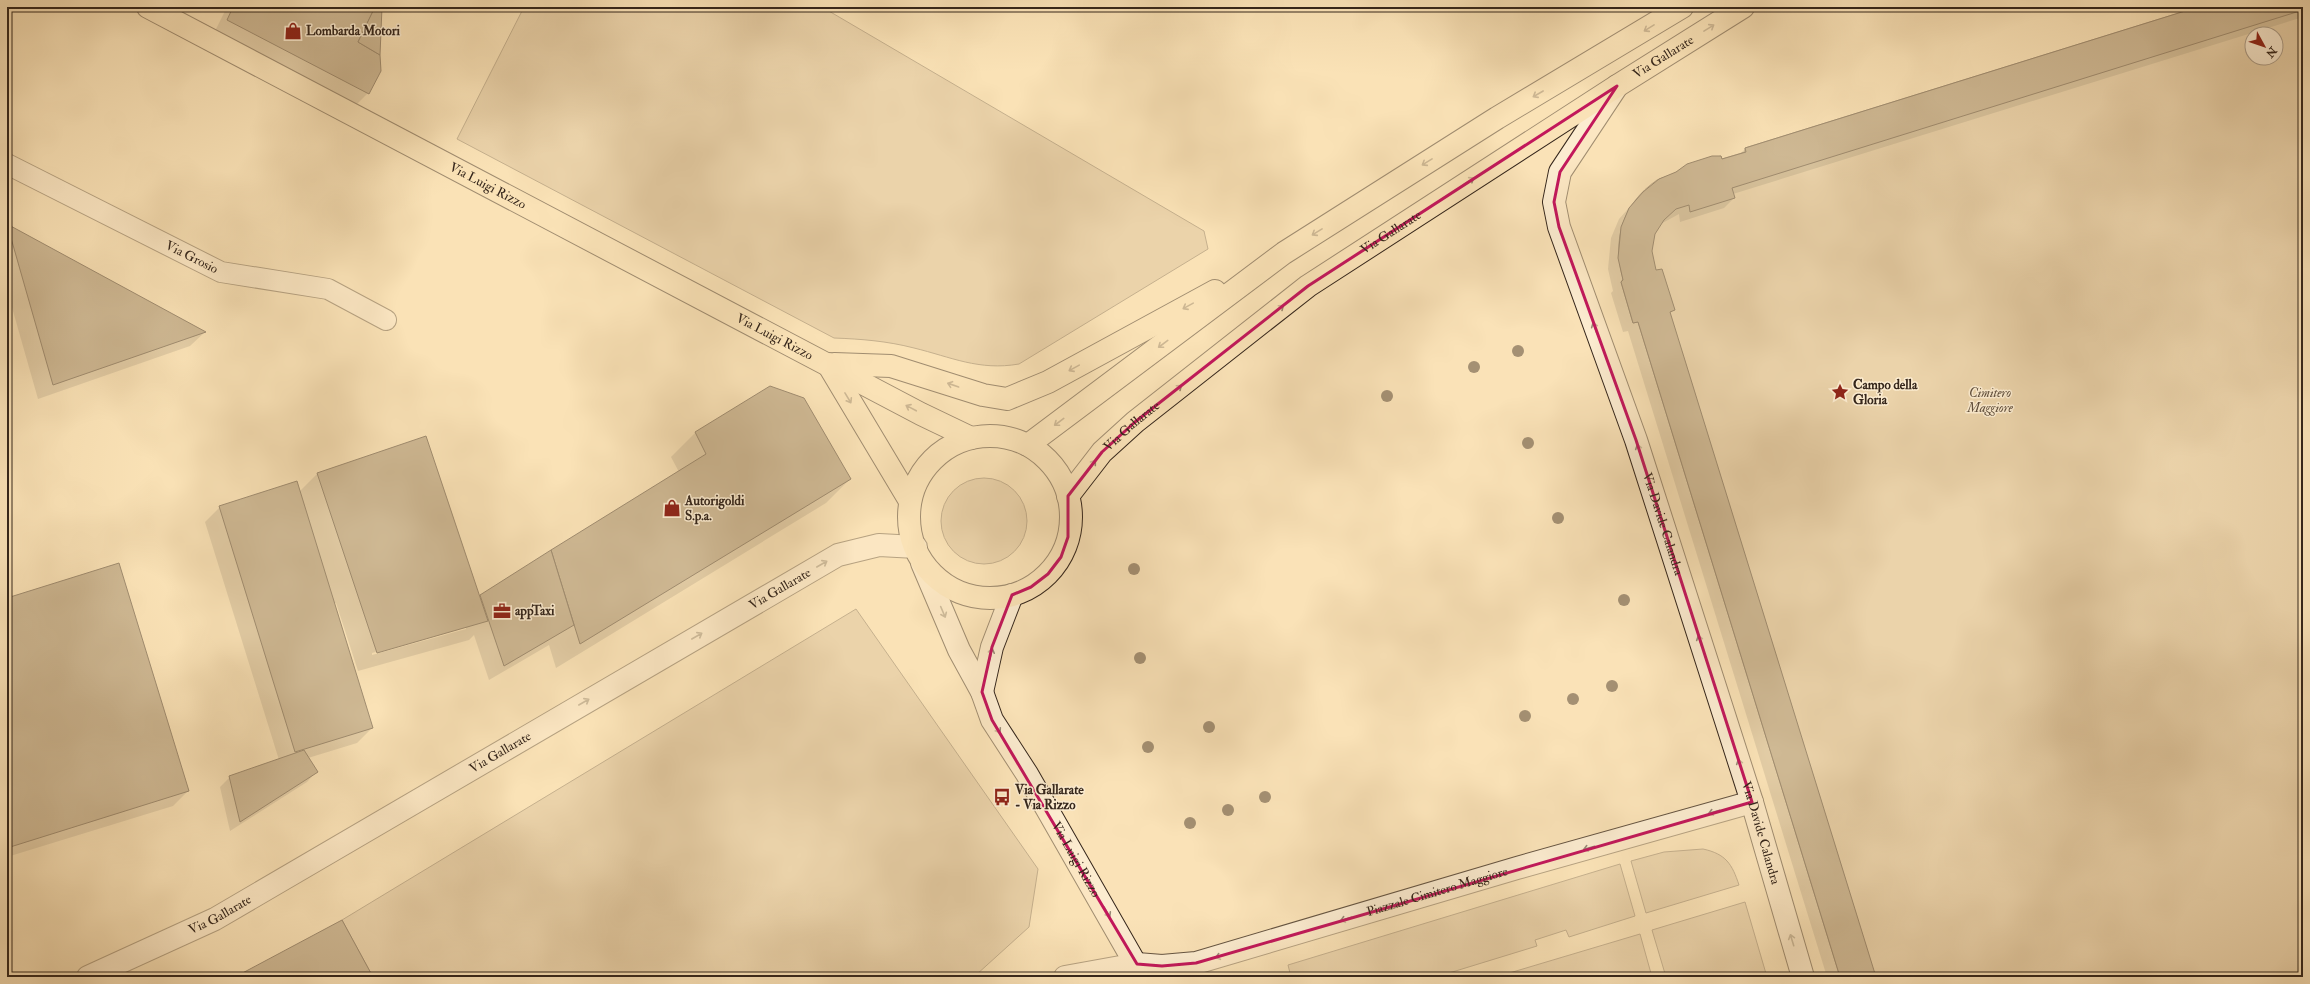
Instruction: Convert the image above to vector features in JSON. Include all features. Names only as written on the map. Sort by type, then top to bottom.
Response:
[{"type":"main road","name":"Via Luigi Rizzo","points":[[148,7],[971,438]]},
{"type":"main road","points":[[828,364],[891,366],[983,395],[1007,399],[1048,382],[1284,253],[1497,118],[1682,7]]},
{"type":"main road","name":"Via Gallarate","points":[[1068,496],[1102,452],[1135,422],[1308,286],[1616,86],[1743,7]]},
{"type":"main road","points":[[1028,445],[1284,253]]},
{"type":"main road","name":"Via Luigi Rizzo","points":[[828,364],[910,501]]},
{"type":"main road","points":[[990,436],[1010,438],[1028,445],[1046,458],[1055,470],[1068,496],[1071,516],[1068,537],[1061,557],[1048,574],[1031,587],[1012,595],[987,599],[962,594],[940,582],[919,555],[909,524],[910,501],[918,479],[932,460],[950,446],[971,438],[990,436]]},
{"type":"street","name":"Via Davide Calandra","points":[[1616,86],[1560,172],[1554,202],[1559,227],[1636,440],[1752,802],[1804,977]]},
{"type":"street","name":"Via Gallarate","points":[[88,977],[214,919],[551,721],[838,555],[880,545],[919,555]]},
{"type":"street","name":"Via Luigi Rizzo","points":[[919,555],[959,650],[982,692],[992,720],[1027,774],[1140,970]]},
{"type":"street","points":[[982,692],[992,647],[1012,595]]},
{"type":"street","name":"Piazzale Cimitero Maggiore","points":[[1065,977],[1196,963],[1517,868],[1752,802]]},
{"type":"lane","name":"Via Grosio","points":[[7,164],[221,272],[328,289],[386,320]]},
{"type":"highlighted area","points":[[1617,86],[1560,172],[1554,202],[1559,227],[1636,440],[1752,802],[1196,963],[1162,966],[1137,964],[992,720],[982,692],[992,647],[1012,595],[1031,587],[1048,574],[1061,557],[1068,537],[1068,496],[1102,452],[1135,422],[1308,286]]},
{"type":"green space","points":[[524,7],[822,7],[1204,231],[1208,249],[1019,364],[991,366],[965,362],[914,348],[884,342],[834,338],[457,139]]},
{"type":"green space","name":"Cimitero Maggiore","points":[[2198,7],[2303,7],[2303,977],[1840,977],[1638,322],[1633,323],[1621,282],[1623,279],[1620,265],[1620,237],[1623,224],[1635,200],[1657,180],[1672,175],[1693,164],[1721,156],[1722,159],[1745,152],[1745,148]]},
{"type":"green space","points":[[984,478],[1000,481],[1008,485],[1020,497],[1024,505],[1027,521],[1024,537],[1020,545],[1008,557],[1000,561],[984,564],[968,561],[960,557],[948,545],[944,537],[941,521],[944,505],[948,497],[960,485],[968,481]]},
{"type":"green space","points":[[856,609],[1038,869],[1029,927],[976,975],[973,977],[373,977],[342,920]]},
{"type":"green space","points":[[1703,849],[1723,857],[1727,861],[1734,871],[1739,885],[1646,913],[1631,861],[1664,852]]},
{"type":"green space","points":[[1620,864],[1635,916],[1569,937],[1566,930],[1535,940],[1537,946],[1436,977],[1291,977],[1288,965]]},
{"type":"green space","points":[[1745,902],[1767,977],[1666,977],[1652,930]]},
{"type":"green space","points":[[1640,934],[1652,977],[1496,977]]},
{"type":"building","points":[[233,7],[375,7],[358,42],[380,55],[381,71],[369,94],[227,20]]},
{"type":"building","points":[[375,7],[382,7],[380,55],[358,42]]},
{"type":"building","points":[[2198,7],[2303,7],[2303,10],[2252,26],[2244,26],[2244,28],[1732,188],[1735,198],[1690,212],[1689,205],[1676,209],[1664,220],[1655,234],[1652,251],[1656,270],[1662,269],[1675,310],[1670,312],[1876,977],[1840,977],[1638,322],[1633,323],[1621,282],[1623,280],[1618,258],[1621,227],[1629,208],[1643,192],[1659,179],[1676,172],[1687,164],[1712,156],[1721,156],[1722,159],[1746,152],[1745,148]]},
{"type":"building","points":[[7,224],[206,332],[53,385]]},
{"type":"building","points":[[770,386],[804,398],[851,479],[580,644],[551,550],[706,454],[695,432]]},
{"type":"building","points":[[426,436],[488,621],[377,653],[317,473]]},
{"type":"building","points":[[297,481],[373,728],[295,752],[219,506]]},
{"type":"building","points":[[551,550],[574,625],[504,666],[480,595]]},
{"type":"building","points":[[119,563],[189,791],[7,848],[7,598]]},
{"type":"building","points":[[304,750],[318,772],[240,822],[229,776]]},
{"type":"building","points":[[342,920],[373,977],[235,977]]},
{"type":"place","name":"Lombarda Motori","points":[[293,31]]},
{"type":"place","name":"Campo della Gloria","points":[[1840,392]]},
{"type":"place","name":"Autorigoldi S.p.a.","points":[[672,508]]},
{"type":"place","name":"appTaxi","points":[[502,611]]},
{"type":"place","name":"Via Gallarate - Via Rizzo","points":[[1002,797]]}]
